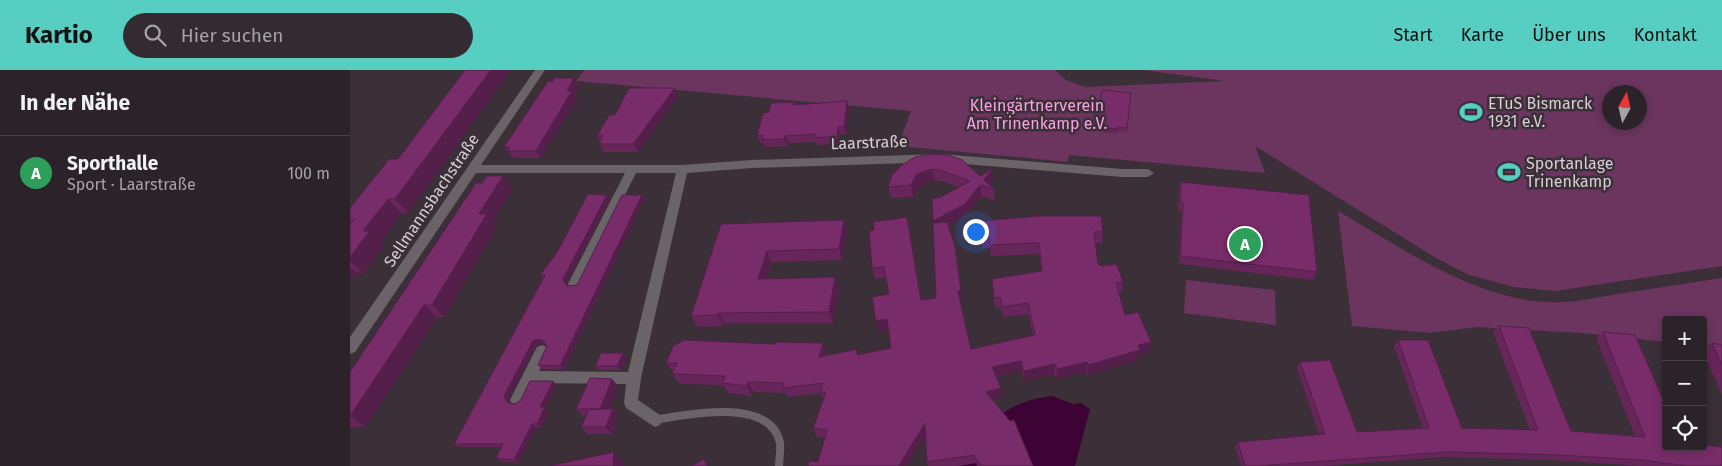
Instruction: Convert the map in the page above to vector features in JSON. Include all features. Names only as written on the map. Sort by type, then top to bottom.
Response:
[{"type":"street","name":"Sellmannsbachstraße","points":[[350,348],[540,70]]},
{"type":"street","name":"Laarstraße","points":[[471,169],[682,169],[752,164],[941,158],[1122,173],[1148,173]]},
{"type":"street","points":[[655,420],[631,403],[634,378],[682,169]]},
{"type":"street","points":[[574,284],[632,170]]},
{"type":"street","points":[[517,400],[542,351]]},
{"type":"street","points":[[529,377],[634,378]]},
{"type":"lane","points":[[655,420],[704,412],[752,415],[764,420],[780,438],[782,449],[779,466]]},
{"type":"green space","name":"Sportanlage Trinenkamp","points":[[584,70],[1055,70],[1066,80],[1085,87],[1225,81],[1143,70],[1722,70],[1722,266],[1555,291],[1514,287],[1469,275],[1436,258],[1255,146],[1265,173],[1069,155],[1068,162],[898,146],[911,111],[576,81]]},
{"type":"green space","points":[[1338,211],[1446,273],[1505,295],[1535,301],[1577,301],[1722,278],[1722,351],[1707,349],[1707,316],[1662,316],[1662,342],[1582,333],[1478,327],[1430,333],[1352,326]]},
{"type":"green space","points":[[1186,280],[1275,290],[1276,325],[1184,313]]},
{"type":"shaded area","points":[[1052,396],[1073,404],[1081,403],[1090,409],[1075,466],[954,466],[984,429],[1006,411],[1034,399]]},
{"type":"building","points":[[465,70],[491,70],[395,199],[388,199],[363,231],[370,231],[350,257],[350,225],[354,220],[350,220],[350,208],[389,159],[398,159]]},
{"type":"building","points":[[554,78],[574,78],[567,91],[572,91],[536,151],[507,151],[510,147],[504,147],[548,81],[553,81]]},
{"type":"building","points":[[629,88],[675,88],[633,144],[599,144],[603,135],[597,136],[609,115],[615,115]]},
{"type":"building","points":[[1102,90],[1131,93],[1127,128],[1102,128],[1102,126],[1097,125]]},
{"type":"building","points":[[847,101],[844,127],[838,127],[837,136],[815,138],[815,134],[762,140],[763,135],[757,136],[763,113],[769,112],[771,103],[795,102],[793,105]]},
{"type":"building","points":[[932,154],[948,155],[962,160],[980,176],[992,169],[984,180],[994,189],[980,185],[965,204],[933,221],[932,199],[941,197],[970,181],[932,169],[917,174],[911,185],[888,187],[892,175],[902,165],[915,157]]},
{"type":"building","points":[[487,176],[503,176],[479,214],[487,214],[432,305],[424,305],[350,416],[350,372],[476,183],[482,183]]},
{"type":"building","points":[[1181,182],[1309,195],[1317,272],[1180,256],[1183,203],[1180,202]]},
{"type":"building","points":[[588,194],[607,195],[563,279],[567,286],[577,285],[622,195],[642,195],[560,366],[538,365],[547,346],[544,341],[539,339],[533,341],[504,396],[507,402],[514,404],[520,401],[530,381],[553,381],[540,407],[545,407],[537,424],[532,424],[514,460],[496,458],[503,444],[454,444],[545,275],[540,275],[556,254]]},
{"type":"building","points":[[1038,216],[1101,216],[1103,232],[1094,232],[1098,264],[1102,266],[1117,264],[1123,282],[1116,283],[1125,315],[1138,312],[1151,342],[1138,345],[1140,350],[1088,365],[1087,362],[1057,369],[1055,364],[1024,371],[1021,361],[992,367],[1001,388],[986,392],[1010,421],[1014,420],[1033,466],[981,466],[974,455],[927,462],[925,423],[899,466],[808,466],[809,461],[818,462],[827,430],[813,428],[826,392],[820,392],[823,383],[783,388],[784,383],[748,382],[747,386],[722,383],[725,376],[672,374],[677,363],[666,363],[673,346],[684,340],[775,344],[776,342],[823,343],[819,357],[857,349],[857,355],[891,348],[887,319],[876,321],[872,297],[889,294],[884,267],[872,268],[869,231],[874,230],[873,222],[907,217],[921,300],[936,298],[933,223],[947,222],[955,246],[961,291],[958,291],[971,349],[1035,335],[1028,303],[1002,307],[1000,297],[994,298],[992,279],[1042,271],[1039,243],[990,245],[990,237],[981,237],[981,221]]},
{"type":"building","points":[[844,220],[839,249],[767,251],[758,279],[835,277],[829,312],[719,313],[718,315],[691,316],[721,224]]},
{"type":"building","points":[[1499,326],[1529,328],[1571,431],[1645,437],[1603,332],[1635,335],[1662,397],[1662,451],[1707,451],[1707,445],[1722,447],[1722,466],[1687,466],[1642,460],[1559,455],[1449,452],[1245,466],[1238,442],[1325,434],[1300,362],[1330,360],[1357,432],[1429,428],[1398,340],[1428,340],[1462,428],[1538,430]]},
{"type":"building","points":[[1712,343],[1722,345],[1722,365]]},
{"type":"building","points":[[601,353],[623,353],[617,366],[595,366]]},
{"type":"building","points":[[590,378],[612,379],[600,409],[576,409]]},
{"type":"building","points":[[589,409],[613,409],[606,427],[581,427]]},
{"type":"building","points":[[614,452],[613,466],[549,466]]},
{"type":"building","points":[[704,459],[707,466],[692,466]]},
{"type":"place","name":"ETuS Bismarck 1931 e.V.","points":[[1471,112]]},
{"type":"place","name":"Sportanlage Trinenkamp","points":[[1509,172]]},
{"type":"place","name":"Sporthalle","points":[[1245,244]]},
{"type":"park label","name":"Kleingärtnerverein Am Trinenkamp e.V.","points":[[1037,114]]}]
